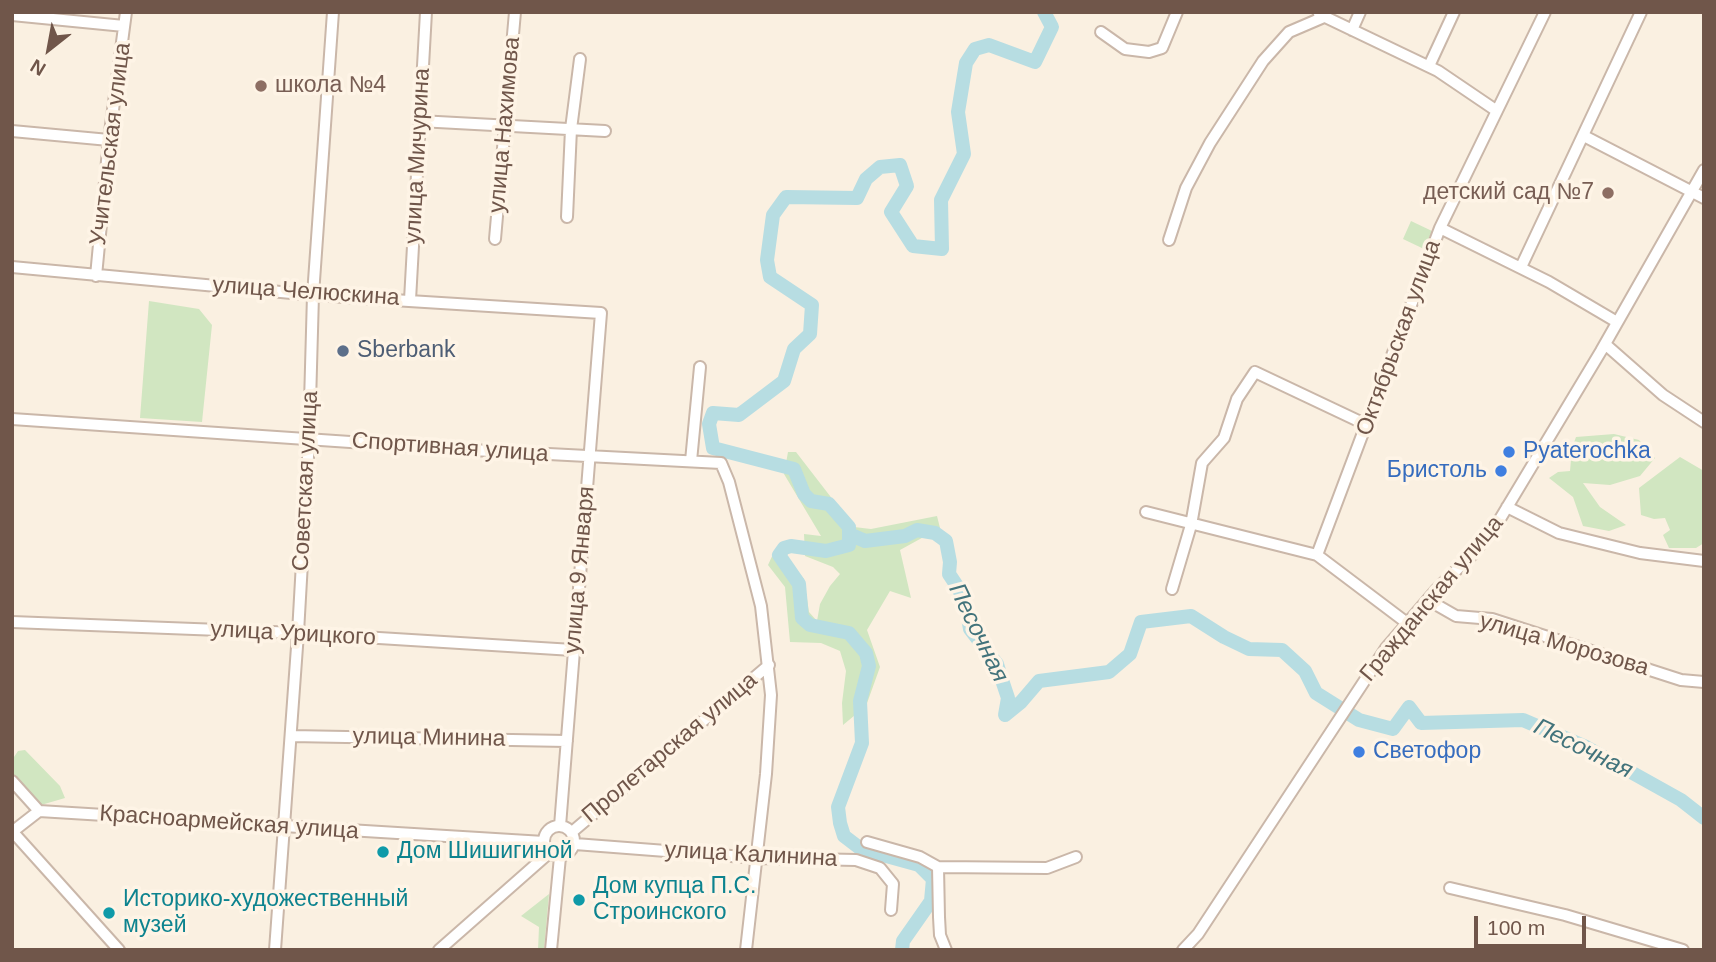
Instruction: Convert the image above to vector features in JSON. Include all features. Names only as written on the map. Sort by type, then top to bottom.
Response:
[{"type":"street","name":"Учительская улица","points":[[96,276],[108,140],[114,114],[126,12]]},
{"type":"street","name":"Советская улица","points":[[275,950],[298,633],[309,439],[313,295],[333,12]]},
{"type":"street","name":"улица Мичурина","points":[[411,300],[426,12]]},
{"type":"street","name":"улица Нахимова","points":[[495,239],[515,12]]},
{"type":"street","points":[[1101,32],[1125,49],[1149,51],[1162,48],[1177,12]]},
{"type":"street","points":[[1352,30],[1360,12]]},
{"type":"street","points":[[1429,66],[1454,12]]},
{"type":"street","name":"Октябрьская улица","points":[[1317,555],[1421,272],[1545,12]]},
{"type":"street","points":[[1521,267],[1641,12]]},
{"type":"street","points":[[1169,240],[1186,188],[1210,143],[1263,61],[1289,32],[1320,14],[1429,66],[1497,111]]},
{"type":"street","points":[[12,15],[124,26]]},
{"type":"street","points":[[567,217],[571,129],[580,60]]},
{"type":"street","points":[[419,121],[605,131]]},
{"type":"street","points":[[12,131],[108,140]]},
{"type":"street","points":[[1584,136],[1704,198]]},
{"type":"street","name":"Гражданская улица","points":[[1190,949],[1386,648],[1473,554],[1507,507],[1605,344],[1704,170]]},
{"type":"street","points":[[1440,228],[1521,267],[1617,322]]},
{"type":"street","name":"улица Челюскина","points":[[12,267],[313,295],[601,313]]},
{"type":"street","name":"улица 9 Января","points":[[560,826],[601,313]]},
{"type":"street","points":[[1605,344],[1663,395],[1704,422]]},
{"type":"street","points":[[691,461],[700,367]]},
{"type":"street","points":[[1172,589],[1191,525],[1202,463],[1224,438],[1237,399],[1255,372],[1367,425]]},
{"type":"street","name":"Спортивная улица","points":[[12,419],[590,457],[721,463],[729,482],[761,606],[769,665]]},
{"type":"street","points":[[1507,507],[1559,533],[1640,553],[1704,561]]},
{"type":"street","points":[[1146,512],[1317,555],[1407,623]]},
{"type":"street","name":"улица Морозова","points":[[1428,600],[1456,616],[1492,619],[1681,680],[1703,680]]},
{"type":"street","name":"улица Урицкого","points":[[12,622],[298,633],[573,650]]},
{"type":"street","points":[[746,950],[767,760],[771,695],[769,665]]},
{"type":"street","name":"Пролетарская улица","points":[[572,832],[769,665]]},
{"type":"street","name":"улица Минина","points":[[291,736],[567,741]]},
{"type":"street","points":[[12,781],[39,811],[12,831],[119,950]]},
{"type":"street","name":"Красноармейская улица","points":[[39,811],[283,827],[551,850]]},
{"type":"street","points":[[439,950],[551,850],[571,852],[575,844],[572,832],[560,826],[547,832],[551,850],[551,950]]},
{"type":"street","points":[[867,842],[919,856],[938,867],[1047,867],[1076,857]]},
{"type":"street","name":"улица Калинина","points":[[575,844],[757,858],[856,860],[880,868],[893,884],[891,910]]},
{"type":"street","points":[[938,867],[940,935],[946,950]]},
{"type":"street","points":[[1450,888],[1565,915],[1683,950]]},
{"type":"green space","points":[[1411,221],[1432,231],[1424,249],[1403,239]]},
{"type":"green space","points":[[149,301],[199,309],[212,325],[202,422],[140,418]]},
{"type":"green space","points":[[1614,434],[1639,440],[1655,458],[1640,476],[1610,485],[1583,483],[1600,507],[1626,525],[1609,531],[1583,526],[1573,497],[1549,478],[1558,472],[1570,471],[1576,437]]},
{"type":"green space","points":[[788,452],[796,452],[854,527],[871,529],[937,516],[940,528],[900,550],[911,598],[890,591],[867,630],[880,667],[866,706],[843,725],[842,703],[846,671],[840,651],[821,643],[790,642],[785,587],[768,565],[775,550],[786,557],[804,579],[809,612],[817,621],[820,604],[840,574],[833,567],[805,556],[804,534],[821,536],[784,474]]},
{"type":"green space","points":[[1680,457],[1704,471],[1704,543],[1696,548],[1669,548],[1663,535],[1670,530],[1665,518],[1654,519],[1641,515],[1639,488]]},
{"type":"green space","points":[[25,750],[60,786],[65,798],[41,805],[12,774],[12,760],[18,751]]},
{"type":"green space","points":[[549,894],[544,950],[538,950],[539,927],[521,916]]},
{"type":"waterway","points":[[902,950],[903,941],[931,901],[933,879],[919,865],[861,849],[844,836],[838,807],[862,743],[860,701],[869,666],[866,653],[849,633],[810,625],[802,618],[799,584],[779,555],[784,548],[791,546],[826,551],[849,545],[849,527],[829,504],[811,501],[804,494],[794,469],[713,448],[709,424],[713,413],[739,415],[784,381],[794,349],[810,334],[812,305],[770,277],[767,260],[773,215],[786,197],[857,198],[866,179],[880,167],[900,165],[907,186],[891,212],[913,246],[942,249],[941,200],[964,154],[958,112],[966,63],[975,49],[989,45],[1035,62],[1052,27],[1044,12]]},
{"type":"waterway","name":"Песочная","points":[[849,534],[865,541],[905,536],[917,530],[935,533],[946,541],[949,574],[959,589],[970,629],[997,664],[1008,698],[1005,715],[1021,702],[1039,681],[1109,672],[1130,654],[1141,622],[1191,616],[1249,649],[1282,650],[1305,671],[1316,693],[1359,720],[1393,729],[1409,707],[1421,723],[1523,720],[1586,747],[1681,800],[1704,818]]},
{"type":"place","name":"школа №4","points":[[261,86]]},
{"type":"place","name":"детский сад №7","points":[[1608,193]]},
{"type":"place","name":"Sberbank","points":[[343,351]]},
{"type":"place","name":"Pyaterochka","points":[[1509,452]]},
{"type":"place","name":"Бристоль","points":[[1501,471]]},
{"type":"place","name":"Светофор","points":[[1359,752]]},
{"type":"place","name":"Дом Шишигиной","points":[[383,852]]},
{"type":"place","name":"Дом купца П.С. Строинского","points":[[579,900]]},
{"type":"place","name":"Историко-художественный музей","points":[[109,913]]}]
